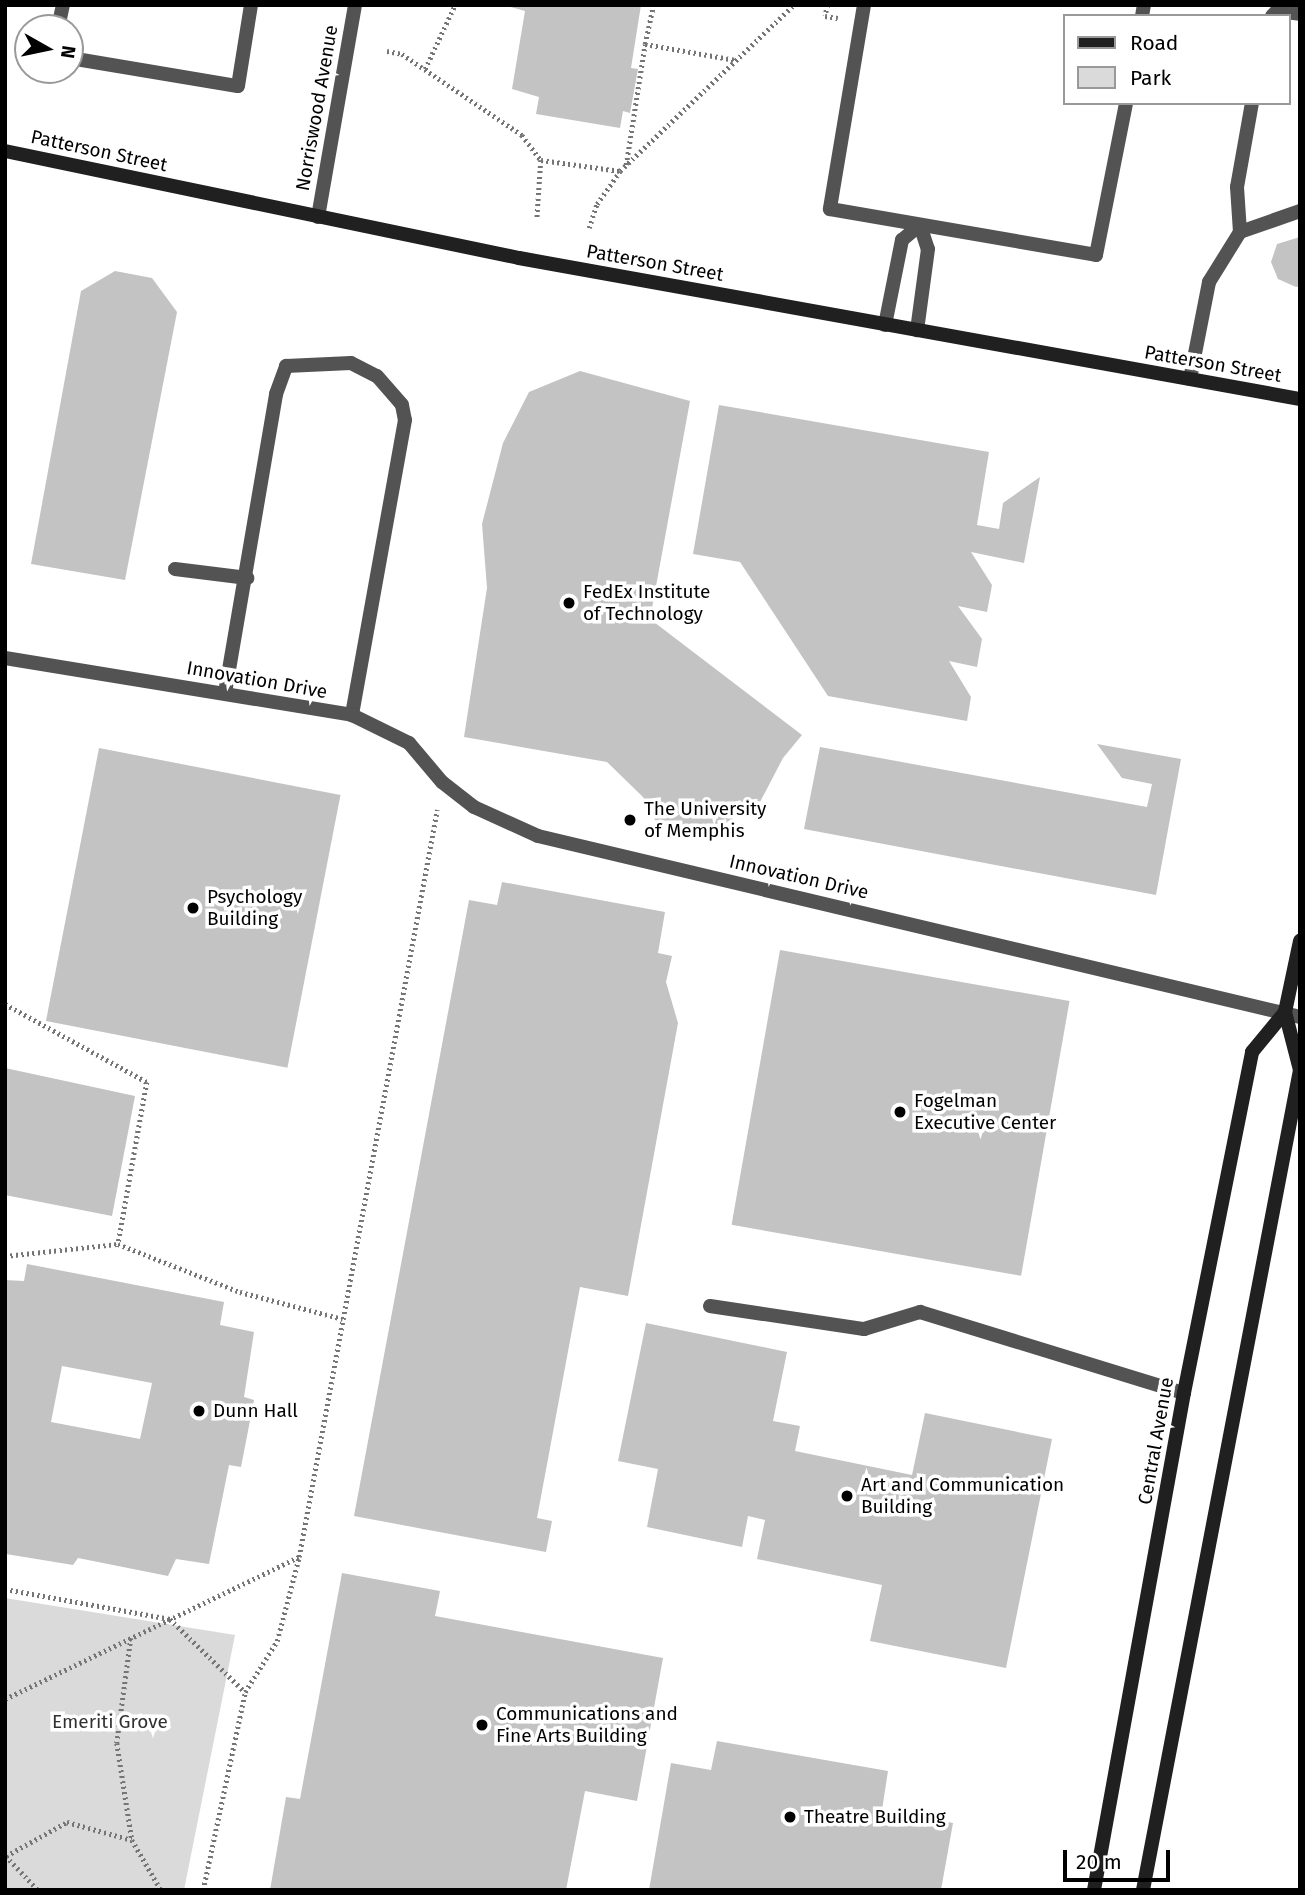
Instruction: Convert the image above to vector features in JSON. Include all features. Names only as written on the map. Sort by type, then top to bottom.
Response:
[{"type":"main road","name":"Patterson Street","points":[[5,151],[318,217],[886,325],[1300,399]]},
{"type":"main road","name":"Central Avenue","points":[[1143,1890],[1300,1070],[1285,1012],[1300,941]]},
{"type":"main road","name":"Central Avenue","points":[[1094,1890],[1184,1393],[1252,1052],[1285,1012]]},
{"type":"street","points":[[84,60],[238,86],[251,5]]},
{"type":"street","name":"Norriswood Avenue","points":[[318,217],[355,5]]},
{"type":"street","points":[[864,5],[830,209],[1096,256],[1126,105]]},
{"type":"street","points":[[1274,14],[1276,11],[1300,14]]},
{"type":"street","points":[[1189,379],[1209,282],[1240,232],[1237,187],[1252,105]]},
{"type":"street","points":[[1240,232],[1300,211]]},
{"type":"street","points":[[886,325],[902,240],[920,225]]},
{"type":"street","points":[[917,330],[929,249],[920,225]]},
{"type":"street","points":[[225,693],[247,578],[276,394],[286,366],[351,363],[377,376],[402,405],[405,420],[352,715]]},
{"type":"street","points":[[175,569],[247,578]]},
{"type":"street","name":"Innovation Drive","points":[[5,658],[352,715],[409,743],[442,782],[474,807],[538,836],[1300,1017]]},
{"type":"street","points":[[710,1306],[864,1329],[920,1312],[1184,1393]]},
{"type":"path","points":[[425,69],[455,5]]},
{"type":"path","points":[[626,165],[653,5]]},
{"type":"path","points":[[589,228],[597,204],[620,171],[794,5]]},
{"type":"path","points":[[645,44],[737,60]]},
{"type":"path","points":[[387,51],[402,54],[522,135],[541,160],[537,220]]},
{"type":"path","points":[[541,160],[620,171]]},
{"type":"path","points":[[203,1890],[245,1692],[276,1641],[299,1557],[442,782]]},
{"type":"path","points":[[5,1004],[147,1082],[118,1244]]},
{"type":"path","points":[[5,1256],[118,1244],[240,1292],[343,1319]]},
{"type":"path","points":[[5,1699],[299,1557]]},
{"type":"path","points":[[5,1589],[170,1619],[245,1692]]},
{"type":"path","points":[[131,1638],[117,1744],[132,1840],[161,1890]]},
{"type":"path","points":[[38,1890],[6,1856],[67,1822],[132,1840]]},
{"type":"green space","name":"Emeriti Grove","points":[[5,1598],[235,1635],[184,1890],[5,1890]]},
{"type":"building","points":[[504,5],[641,5],[631,68],[638,69],[630,113],[623,111],[620,128],[536,114],[539,97],[512,89],[525,11]]},
{"type":"building","points":[[1300,237],[1300,286],[1296,287],[1278,279],[1271,262],[1277,244]]},
{"type":"building","points":[[115,271],[152,278],[177,312],[125,580],[31,564],[81,291]]},
{"type":"building","name":"FedEx Institute of Technology","points":[[580,371],[690,401],[650,619],[802,735],[783,758],[760,802],[719,827],[690,833],[655,820],[643,797],[607,762],[464,737],[487,588],[482,524],[503,443],[529,392]]},
{"type":"building","points":[[719,405],[989,452],[977,525],[999,529],[1003,503],[1040,477],[1024,563],[971,552],[992,585],[987,612],[958,606],[982,639],[977,667],[949,661],[971,697],[967,721],[828,696],[740,562],[693,554]]},
{"type":"building","points":[[1097,744],[1181,759],[1156,895],[804,829],[820,747],[1147,807],[1152,784],[1122,778]]},
{"type":"building","name":"Psychology Building","points":[[99,748],[340,795],[287,1068],[46,1021]]},
{"type":"building","points":[[502,882],[665,912],[658,953],[672,956],[666,982],[678,1023],[628,1296],[580,1287],[537,1518],[552,1521],[546,1552],[354,1516],[469,900],[497,905]]},
{"type":"building","name":"Fogelman Executive Center","points":[[780,950],[1070,1001],[1021,1276],[732,1225]]},
{"type":"building","points":[[5,1068],[135,1096],[112,1216],[5,1195]]},
{"type":"building","name":"Dunn Hall","points":[[27,1264],[224,1302],[220,1325],[254,1332],[244,1397],[254,1400],[241,1467],[229,1465],[209,1564],[176,1559],[168,1576],[78,1558],[73,1565],[6,1554],[5,1280],[24,1281]],"holes":[[[62,1366],[152,1383],[140,1439],[51,1422]]]},
{"type":"building","name":"Art and Communication Building","points":[[646,1323],[787,1352],[773,1421],[800,1426],[795,1451],[912,1475],[925,1413],[1052,1439],[1006,1668],[870,1641],[882,1585],[757,1559],[765,1520],[748,1516],[742,1547],[647,1527],[658,1469],[618,1461]]},
{"type":"building","name":"Communications and Fine Arts Building","points":[[342,1573],[440,1591],[435,1616],[663,1658],[637,1801],[585,1791],[566,1890],[270,1890],[286,1797],[300,1799]]},
{"type":"building","name":"Theatre Building","points":[[717,1741],[888,1771],[882,1810],[953,1823],[941,1890],[649,1890],[671,1763],[711,1770]]},
{"type":"place","name":"FedEx Institute of Technology","points":[[569,603]]},
{"type":"place","name":"The University of Memphis","points":[[630,820]]},
{"type":"place","name":"Psychology Building","points":[[193,908]]},
{"type":"place","name":"Fogelman Executive Center","points":[[900,1112]]},
{"type":"place","name":"Dunn Hall","points":[[199,1411]]},
{"type":"place","name":"Art and Communication Building","points":[[847,1496]]},
{"type":"place","name":"Communications and Fine Arts Building","points":[[482,1725]]},
{"type":"place","name":"Theatre Building","points":[[790,1817]]}]
